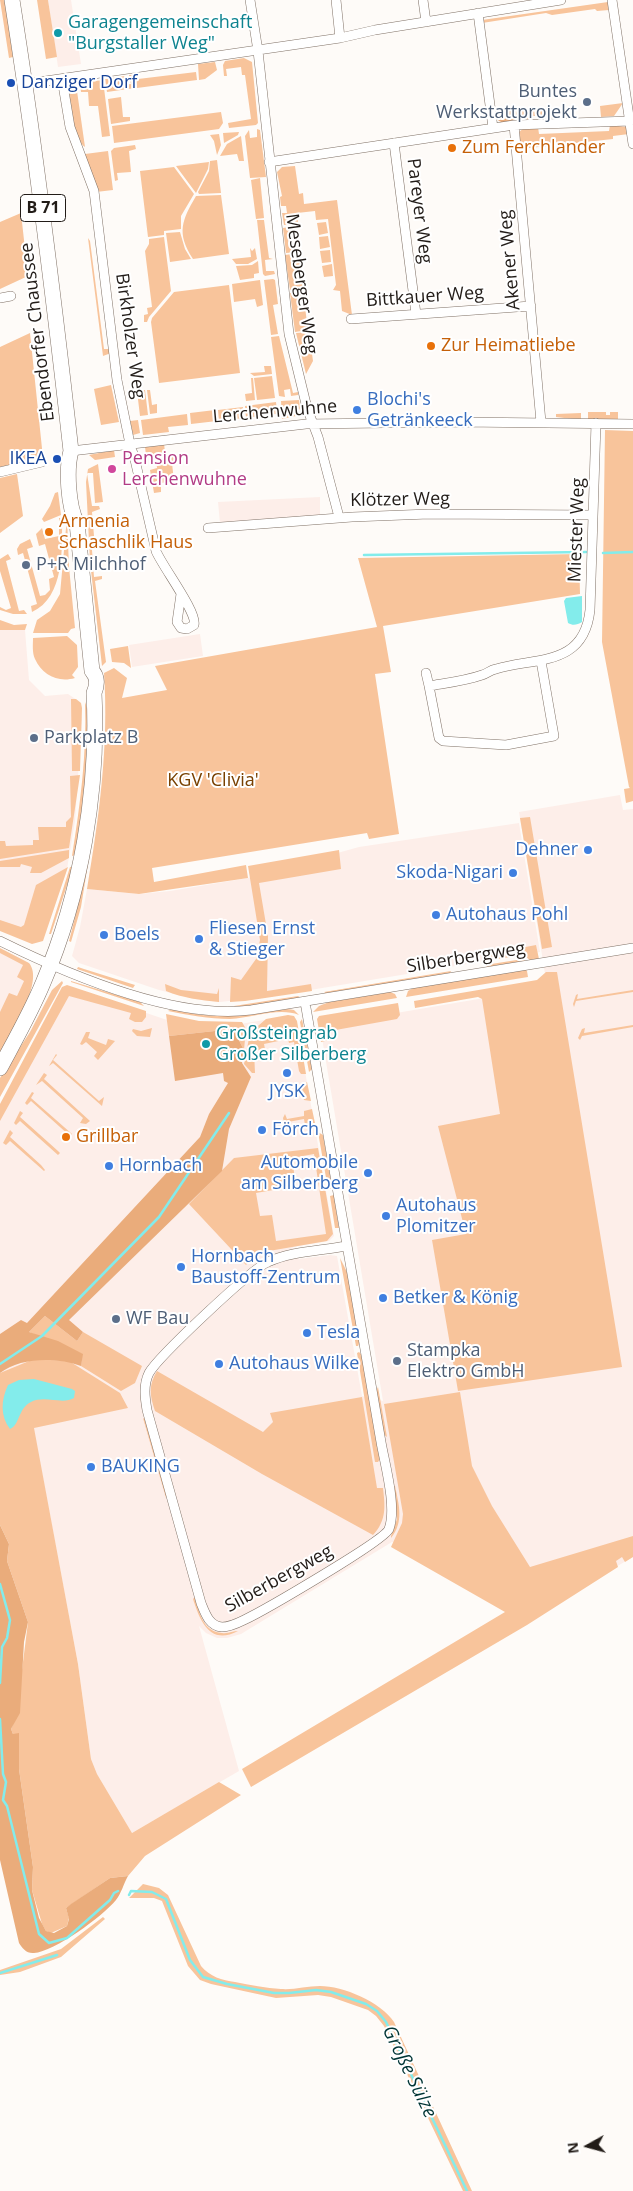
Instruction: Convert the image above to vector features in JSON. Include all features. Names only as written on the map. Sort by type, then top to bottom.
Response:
[{"type":"main road","name":"Ebendorfer Chaussee","points":[[0,1068],[40,991],[72,897],[86,828],[93,756],[94,693],[90,687],[89,676],[92,671],[77,523],[72,515],[68,470],[71,451],[42,207],[12,0]]},
{"type":"street","name":"Meseberger Weg","points":[[250,0],[258,51],[289,334],[307,408],[314,424],[339,518]]},
{"type":"street","points":[[336,0],[340,38]]},
{"type":"street","points":[[423,0],[426,22]]},
{"type":"street","points":[[25,84],[258,51],[561,0]]},
{"type":"street","points":[[612,0],[633,144]]},
{"type":"street","points":[[478,13],[493,128]]},
{"type":"street","name":"Birkholzer Weg","points":[[62,79],[70,124],[94,191],[117,380],[130,444],[155,549],[181,594]]},
{"type":"street","points":[[269,162],[514,125],[630,121]]},
{"type":"street","name":"Akener Weg","points":[[514,125],[541,422]]},
{"type":"street","name":"Pareyer Weg","points":[[394,143],[416,314]]},
{"type":"street","points":[[0,298],[12,296]]},
{"type":"street","name":"Bittkauer Weg","points":[[351,318],[531,306]]},
{"type":"street","name":"Lerchenwuhne","points":[[71,451],[281,426],[314,424],[541,422],[633,424]]},
{"type":"street","name":"Miester Weg","points":[[541,661],[567,652],[582,637],[588,625],[596,423]]},
{"type":"street","points":[[0,472],[42,462]]},
{"type":"street","name":"Klötzer Weg","points":[[208,528],[339,518],[429,514],[593,515]]},
{"type":"street","points":[[426,673],[438,736],[442,740],[506,745],[554,736],[541,661],[497,668],[479,676],[429,686]]},
{"type":"street","name":"Silberbergweg","points":[[0,941],[50,965],[139,996],[194,1010],[216,1012],[243,1011],[305,1002],[633,948]]},
{"type":"street","name":"Silberbergweg","points":[[305,1002],[391,1506],[389,1527],[383,1537],[247,1619],[229,1626],[217,1626],[208,1618],[201,1603],[147,1410],[145,1392],[147,1378],[154,1366],[188,1331],[260,1267],[277,1259],[346,1246]]},
{"type":"shaded area","points":[[48,0],[71,0],[81,64],[58,67]]},
{"type":"shaded area","points":[[516,110],[517,120],[510,123],[499,121],[492,112]]},
{"type":"shaded area","points":[[320,497],[320,516],[220,523],[218,502]]},
{"type":"shaded area","points":[[0,630],[25,630],[29,680],[45,696],[68,694],[80,702],[82,718],[75,821],[67,869],[43,939],[0,929]]},
{"type":"shaded area","points":[[200,634],[203,656],[132,667],[129,645]]},
{"type":"shaded area","points":[[620,795],[623,810],[633,809],[633,1557],[528,1618],[392,1542],[241,1634],[227,1638],[217,1638],[206,1633],[199,1626],[239,1771],[132,1833],[97,1774],[91,1759],[78,1664],[35,1436],[0,1441],[0,1105],[67,986],[170,1021],[180,1034],[288,1016],[296,1020],[334,1236],[329,1241],[293,1247],[299,1259],[330,1255],[337,1256],[362,1396],[383,1401],[320,1026],[537,989],[546,980],[519,812]]},
{"type":"shaded area","points":[[519,823],[540,952],[274,996],[220,1002],[194,999],[159,990],[79,963],[72,956],[87,889],[139,894],[170,891],[248,878],[359,847]]},
{"type":"shaded area","points":[[0,951],[25,963],[30,969],[0,1031]]},
{"type":"shaded area","points":[[233,1029],[244,1050],[242,1063],[251,1077],[229,1129],[222,1171],[69,1320],[83,1332],[77,1341],[45,1316],[29,1332],[58,1341],[83,1354],[81,1366],[61,1361],[39,1360],[18,1364],[0,1373],[0,1334],[21,1320],[27,1323],[200,1137],[209,1114],[228,1083],[224,1081],[223,1073],[175,1081],[169,1036]]},
{"type":"shaded area","points":[[0,1525],[9,1544],[7,1561],[28,1622],[24,1642],[20,1713],[11,1729],[13,1734],[19,1733],[19,1769],[33,1867],[32,1890],[39,1918],[46,1931],[54,1933],[67,1926],[69,1919],[66,1908],[71,1904],[110,1878],[128,1876],[118,1898],[101,1915],[53,1947],[34,1953],[27,1952],[19,1943],[0,1860]]},
{"type":"green space","points":[[0,0],[5,0],[13,57],[9,58]]},
{"type":"green space","points":[[37,0],[48,0],[57,57],[46,59]]},
{"type":"green space","points":[[608,2],[609,10],[597,11],[595,9],[552,15],[546,13],[482,23],[482,20]]},
{"type":"green space","points":[[244,58],[252,62],[258,123],[256,125],[229,128],[228,123],[251,119],[245,75],[242,75],[241,67],[226,69],[227,76],[224,76],[223,65],[225,61]]},
{"type":"green space","points":[[215,62],[217,70],[205,79],[199,80],[198,64]]},
{"type":"green space","points":[[196,72],[197,80],[137,88],[135,74],[137,74],[138,79]]},
{"type":"green space","points":[[129,75],[133,75],[135,88],[107,92],[105,79],[125,76],[123,79],[124,85],[131,84]]},
{"type":"green space","points":[[103,80],[110,136],[102,137],[98,106],[89,106],[88,92],[81,92],[80,83]]},
{"type":"green space","points":[[72,84],[76,84],[85,147],[81,143],[74,127],[69,97]]},
{"type":"green space","points":[[121,97],[123,117],[130,117],[130,121],[111,124],[108,99]]},
{"type":"green space","points":[[623,103],[614,116],[601,117],[600,106]]},
{"type":"green space","points":[[546,108],[555,108],[556,118],[538,118],[538,111],[546,110]]},
{"type":"green space","points":[[534,109],[535,116],[530,116],[530,119],[521,119],[520,110]]},
{"type":"green space","points":[[221,112],[223,123],[219,129],[114,143],[112,126]]},
{"type":"green space","points":[[610,125],[627,127],[629,134],[613,136],[613,139],[520,149],[519,132],[524,128],[538,127],[539,134],[609,131]]},
{"type":"green space","points":[[257,129],[260,130],[266,177],[250,178],[245,136],[249,130],[250,138],[257,137]]},
{"type":"green space","points":[[239,132],[238,135],[224,143],[223,133]]},
{"type":"green space","points":[[219,134],[221,145],[217,155],[214,141],[210,135]]},
{"type":"green space","points":[[241,136],[244,161],[239,161],[237,154],[220,156],[227,144]]},
{"type":"green space","points":[[135,145],[136,149],[129,151],[131,172],[117,173],[118,180],[115,181],[111,151],[114,148]]},
{"type":"green space","points":[[108,151],[113,190],[96,192],[85,154]]},
{"type":"green space","points":[[217,160],[221,193],[199,194],[198,192],[209,171],[210,161]]},
{"type":"green space","points":[[209,162],[208,169],[196,193],[176,166]]},
{"type":"green space","points":[[295,166],[299,194],[303,193],[304,204],[337,200],[352,315],[342,311],[340,291],[333,290],[336,285],[328,219],[316,220],[315,211],[297,213],[298,223],[284,225],[282,213],[287,213],[286,206],[281,206],[280,197],[282,196],[277,172],[282,167]]},
{"type":"green space","points":[[174,167],[194,194],[181,216],[181,229],[164,231],[164,235],[148,237],[140,171]]},
{"type":"green space","points":[[260,178],[264,218],[256,219],[251,180]]},
{"type":"green space","points":[[221,195],[229,254],[193,259],[184,242],[183,227],[187,212],[196,196]]},
{"type":"green space","points":[[21,213],[28,276],[0,289],[0,222]]},
{"type":"green space","points":[[257,220],[264,220],[269,258],[273,259],[265,260],[266,271],[274,271],[275,274],[265,276],[263,274]]},
{"type":"green space","points":[[326,222],[328,233],[319,235],[317,223]]},
{"type":"green space","points":[[295,226],[298,252],[286,253],[283,228]]},
{"type":"green space","points":[[180,232],[185,249],[191,259],[170,262],[166,233]]},
{"type":"green space","points":[[328,236],[330,247],[320,249],[319,237]]},
{"type":"green space","points":[[164,237],[171,291],[147,322],[144,322],[144,315],[148,314],[147,308],[152,307],[145,251],[149,244],[149,239]]},
{"type":"green space","points":[[88,238],[90,241],[104,349],[110,349],[111,353],[103,356]]},
{"type":"green space","points":[[250,248],[252,251],[255,248],[257,259],[248,264],[236,264],[232,259],[251,257]]},
{"type":"green space","points":[[330,250],[331,262],[322,263],[320,251]]},
{"type":"green space","points":[[299,253],[303,289],[290,290],[285,255]]},
{"type":"green space","points":[[258,261],[259,273],[254,274],[254,278],[240,280],[236,266],[252,265]]},
{"type":"green space","points":[[332,264],[333,276],[324,277],[322,266]]},
{"type":"green space","points":[[260,280],[263,305],[257,307],[255,299],[234,302],[232,284]]},
{"type":"green space","points":[[264,280],[275,280],[278,304],[273,305],[278,334],[271,335]]},
{"type":"green space","points":[[229,285],[240,373],[159,383],[152,318],[174,292]]},
{"type":"green space","points":[[303,292],[308,330],[295,332],[290,293]]},
{"type":"green space","points":[[309,332],[313,361],[306,374],[296,333]]},
{"type":"green space","points":[[30,333],[43,458],[0,467],[0,347]]},
{"type":"green space","points":[[279,336],[293,393],[298,392],[298,395],[291,396],[290,389],[284,390],[285,397],[279,396],[271,337]]},
{"type":"green space","points":[[264,366],[271,366],[272,374],[254,376],[250,373],[265,372]]},
{"type":"green space","points":[[272,376],[275,398],[257,400],[254,378]]},
{"type":"green space","points":[[251,378],[253,378],[255,400],[246,401],[245,394],[252,393]]},
{"type":"green space","points":[[111,385],[119,422],[101,425],[94,389]]},
{"type":"green space","points":[[145,390],[148,415],[140,416],[137,391]]},
{"type":"green space","points":[[147,390],[150,390],[152,405],[157,404],[157,413],[150,414]]},
{"type":"green space","points":[[299,400],[300,408],[296,416],[282,419],[281,401]]},
{"type":"green space","points":[[276,402],[278,420],[276,414],[246,418],[245,406]]},
{"type":"green space","points":[[243,407],[244,418],[219,421],[218,410]]},
{"type":"green space","points":[[215,410],[217,421],[191,424],[190,413]]},
{"type":"green space","points":[[588,412],[606,412],[606,415],[610,415],[610,412],[618,412],[618,420],[588,420]]},
{"type":"green space","points":[[581,413],[581,420],[556,417],[556,414]]},
{"type":"green space","points":[[187,414],[188,425],[168,427],[169,432],[143,435],[141,420]]},
{"type":"green space","points":[[138,420],[140,433],[133,435],[130,421]]},
{"type":"green space","points":[[605,430],[633,431],[633,801],[626,803],[624,789],[630,788],[602,642]]},
{"type":"green space","points":[[164,443],[165,453],[146,456],[145,446]]},
{"type":"green space","points":[[114,450],[115,457],[95,460],[89,455]]},
{"type":"green space","points":[[178,456],[180,461],[172,463],[174,481],[161,483],[161,492],[154,493],[150,470],[157,468],[156,459]]},
{"type":"green space","points":[[98,464],[103,502],[95,503],[93,473],[87,473],[88,469]]},
{"type":"green space","points":[[17,474],[23,516],[0,533],[0,478]]},
{"type":"green space","points":[[87,474],[92,506],[99,506],[100,509],[92,512],[95,548],[92,550],[94,577],[102,576],[102,579],[95,581],[106,662],[102,666],[90,562]]},
{"type":"green space","points":[[58,492],[61,515],[44,522],[42,519],[55,493]]},
{"type":"green space","points":[[67,517],[69,567],[75,628],[71,629],[68,633],[33,633],[37,620],[50,611],[60,594]]},
{"type":"green space","points":[[59,518],[62,518],[62,543],[56,584],[51,595],[43,605],[32,612],[31,606],[37,604],[23,553],[18,555],[17,549],[20,544],[30,539],[33,547],[27,549],[40,596],[45,595],[50,590],[49,579],[54,577],[45,544],[39,546],[36,534],[42,528],[45,539],[59,536]]},
{"type":"green space","points":[[8,554],[11,559],[6,561],[19,611],[24,610],[27,614],[13,614],[0,610],[0,607],[6,610],[11,608],[0,571],[0,559]]},
{"type":"green space","name":"KGV 'Clivia'","points":[[579,554],[580,594],[383,626],[391,672],[375,674],[399,834],[369,839],[367,833],[152,868],[154,882],[246,865],[248,878],[139,894],[87,889],[102,782],[105,728],[104,673],[114,668],[127,678],[122,698],[167,690],[155,666],[377,627],[358,558]]},
{"type":"green space","points":[[0,620],[14,625],[27,624],[25,630],[0,630]]},
{"type":"green space","points":[[67,636],[77,645],[78,667],[72,675],[75,678],[63,679],[51,676],[38,665],[33,654],[33,638]]},
{"type":"green space","points":[[128,646],[131,668],[124,663],[112,662],[110,649]]},
{"type":"green space","points":[[71,699],[76,699],[81,703],[82,708],[80,771],[72,771]]},
{"type":"green space","points":[[85,702],[88,715],[88,754],[75,855],[72,856],[84,760]]},
{"type":"green space","points":[[80,775],[69,848],[0,859],[0,841],[5,841],[6,846],[33,845],[33,840],[39,840],[38,827],[66,827],[66,822],[71,817],[70,776]]},
{"type":"green space","points":[[530,817],[552,947],[542,949],[520,818]]},
{"type":"green space","points":[[91,845],[81,907],[71,942],[69,941]]},
{"type":"green space","points":[[69,850],[69,858],[41,873],[30,873],[32,867],[21,864],[20,867],[0,867],[0,861]]},
{"type":"green space","points":[[339,850],[341,869],[259,883],[268,936],[267,991],[311,984],[312,991],[230,1002],[231,977],[241,980],[256,959],[260,940],[248,866]]},
{"type":"green space","points":[[68,867],[43,941],[32,944],[0,931],[0,920],[21,927],[24,925],[36,885]]},
{"type":"green space","points":[[70,867],[73,867],[51,934],[49,934]]},
{"type":"green space","points":[[536,945],[539,959],[530,960],[523,955],[485,961],[484,955]]},
{"type":"green space","points":[[0,948],[29,963],[33,972],[33,982],[18,1021],[0,1053],[0,1012],[9,993],[17,996],[24,981],[17,977],[23,965],[0,953]]},
{"type":"green space","points":[[523,959],[525,961],[487,967],[485,965]]},
{"type":"green space","points":[[78,967],[135,985],[133,988],[77,969]]},
{"type":"green space","points":[[525,969],[528,977],[406,997],[408,991],[413,988]]},
{"type":"green space","points":[[451,971],[450,973],[327,994],[324,992]]},
{"type":"green space","points":[[546,972],[557,972],[622,1367],[458,1391],[432,1240],[466,1234],[438,1126],[500,1114],[482,999],[478,997],[415,1008],[414,1001],[537,980]]},
{"type":"green space","points":[[62,981],[63,983],[0,1097],[0,1078],[30,1032],[52,990]]},
{"type":"green space","points":[[71,982],[140,1002],[144,1006]]},
{"type":"green space","points":[[165,984],[181,990],[217,994],[219,988],[219,1002],[192,998],[166,991]]},
{"type":"green space","points":[[67,985],[146,1011],[146,1017],[142,1022],[135,1022],[129,1019],[131,1013],[69,996],[0,1121],[0,1104],[62,987]]},
{"type":"green space","points":[[633,990],[633,992],[576,1001],[574,1007],[573,1004],[578,994],[577,999]]},
{"type":"green space","points":[[390,992],[395,994],[397,998],[313,1012],[319,1006],[329,1002]]},
{"type":"green space","points":[[298,996],[302,998],[235,1008],[234,1006]]},
{"type":"green space","points":[[398,1003],[400,1015],[397,1019],[330,1031],[329,1040],[321,1042],[317,1019],[319,1016]]},
{"type":"green space","points":[[172,1009],[201,1015],[226,1016],[288,1009],[294,1010],[299,1015],[274,1012],[222,1019],[168,1011]]},
{"type":"green space","points":[[166,1014],[199,1021],[242,1022],[246,1029],[244,1050],[233,1029],[169,1036]]},
{"type":"green space","points":[[288,1015],[294,1016],[297,1021],[306,1074],[301,1074],[299,1071],[294,1042],[289,1043],[288,1039],[264,1044],[265,1049],[254,1051],[255,1073],[252,1073],[244,1064],[250,1033],[266,1019]]},
{"type":"green space","points":[[302,1019],[312,1069],[309,1072],[300,1022]]},
{"type":"green space","points":[[633,1025],[633,1027],[582,1036],[580,1040],[578,1038],[582,1029],[585,1028],[584,1033]]},
{"type":"green space","points":[[152,1028],[150,1037],[137,1036],[132,1031],[133,1029],[141,1031]]},
{"type":"green space","points":[[86,1032],[90,1032],[88,1038],[106,1045],[108,1039],[115,1041],[98,1060],[94,1056],[97,1052],[86,1042],[82,1045],[80,1044]]},
{"type":"green space","points":[[56,1054],[53,1060],[99,1101],[104,1097],[102,1106],[53,1063],[49,1066]]},
{"type":"green space","points":[[44,1073],[47,1075],[44,1079],[90,1121],[86,1124],[80,1123],[83,1118],[42,1081],[36,1085]]},
{"type":"green space","points":[[307,1082],[311,1101],[304,1100],[301,1087]]},
{"type":"green space","points":[[32,1092],[34,1093],[31,1098],[72,1134],[70,1136],[31,1101],[27,1105],[25,1103]]},
{"type":"green space","points":[[312,1109],[315,1123],[305,1125],[304,1119],[288,1122],[288,1128],[285,1127],[283,1118],[285,1114],[287,1119],[304,1116],[304,1111]]},
{"type":"green space","points":[[20,1111],[23,1113],[20,1117],[60,1153],[58,1155],[20,1121],[16,1125],[14,1123]]},
{"type":"green space","points":[[10,1130],[13,1133],[10,1137],[41,1165],[44,1171],[10,1141],[6,1145],[3,1143]]},
{"type":"green space","points":[[318,1132],[323,1135],[331,1189],[328,1189]]},
{"type":"green space","points":[[318,1148],[333,1234],[327,1241],[263,1252],[254,1256],[246,1265],[189,1204],[234,1158]],"holes":[[[314,1154],[326,1234],[276,1241],[272,1215],[260,1216],[256,1193],[296,1186],[292,1158]]]},
{"type":"green space","points":[[334,1195],[339,1228],[335,1228],[330,1196]]},
{"type":"green space","points":[[340,1258],[348,1274],[360,1342],[358,1346],[356,1346]]},
{"type":"green space","points":[[45,1316],[77,1341],[83,1332],[142,1366],[135,1383],[121,1391],[81,1366],[82,1354],[29,1332]]},
{"type":"green space","points":[[359,1352],[362,1355],[380,1459],[378,1462],[375,1462],[357,1353]]},
{"type":"green space","points":[[34,1359],[69,1361],[120,1393],[128,1408],[34,1428],[78,1664],[91,1759],[97,1774],[132,1833],[219,1782],[241,1795],[145,1856],[128,1876],[110,1878],[66,1908],[69,1918],[67,1926],[51,1933],[46,1931],[42,1924],[32,1890],[33,1867],[19,1769],[19,1734],[13,1734],[11,1729],[16,1718],[28,1622],[7,1561],[9,1544],[0,1525],[0,1373]]},
{"type":"green space","points":[[157,1371],[263,1432],[273,1422],[270,1413],[362,1397],[377,1488],[383,1488],[384,1513],[378,1529],[373,1535],[262,1474],[155,1411],[151,1391],[152,1381]]},
{"type":"green space","points":[[378,1387],[387,1437],[383,1434],[376,1391]]},
{"type":"green space","points":[[460,1392],[472,1466],[492,1506],[530,1567],[633,1536],[633,1557],[625,1562],[622,1557],[616,1561],[618,1567],[527,1625],[251,1787],[242,1769],[505,1612],[391,1547],[402,1523],[403,1514],[384,1404]]},
{"type":"green space","points":[[143,1418],[146,1420],[167,1495],[166,1498]]},
{"type":"green space","points":[[393,1486],[395,1486],[398,1500],[399,1520],[398,1526],[391,1538],[397,1519]]},
{"type":"green space","points":[[195,1597],[203,1620],[210,1629],[224,1633],[238,1631],[228,1635],[213,1633],[203,1623],[199,1615],[193,1599]]},
{"type":"green space","points":[[143,1884],[159,1888],[168,1895],[201,1966],[212,1975],[230,1981],[275,1989],[320,1986],[339,1989],[361,1996],[388,2015],[394,2022],[472,2191],[463,2191],[384,2026],[376,2016],[368,2010],[331,1997],[318,1995],[276,1998],[200,1980],[188,1966],[162,1901],[154,1898],[129,1898]]},
{"type":"green space","points":[[103,1917],[105,1919],[61,1957],[20,1972],[0,1975],[0,1970],[61,1949]]},
{"type":"water","points":[[582,596],[582,622],[575,625],[570,624],[568,623],[564,601],[566,598]]},
{"type":"water","points":[[34,1379],[72,1389],[75,1391],[74,1398],[64,1401],[42,1399],[31,1402],[24,1408],[16,1424],[10,1429],[3,1413],[4,1396],[8,1385],[19,1380]]},
{"type":"waterway","points":[[364,555],[586,552]]},
{"type":"waterway","points":[[603,553],[633,552]]},
{"type":"waterway","points":[[0,1364],[42,1336],[159,1217],[229,1113]]},
{"type":"waterway","name":"Große Sülze","points":[[0,1584],[10,1620],[7,1638],[2,1647],[0,1683]]},
{"type":"waterway","name":"Große Sülze","points":[[0,1719],[3,1774],[6,1782],[3,1800],[7,1806],[39,1934],[49,1943],[67,1938],[118,1891]]},
{"type":"waterway","name":"Große Sülze","points":[[129,1895],[131,1891],[152,1892],[166,1899],[190,1960],[203,1977],[227,1984],[274,1993],[316,1990],[331,1992],[366,2004],[377,2011],[386,2022],[467,2191]]},
{"type":"waterway","points":[[0,1973],[57,1955]]},
{"type":"place","name":"Garagengemeinschaft \"Burgstaller Weg\"","points":[[58,33]]},
{"type":"place","name":"Danziger Dorf","points":[[11,83]]},
{"type":"place","name":"Buntes Werkstattprojekt","points":[[587,102]]},
{"type":"place","name":"Zum Ferchlander","points":[[452,148]]},
{"type":"place","name":"Zur Heimatliebe","points":[[431,346]]},
{"type":"place","name":"Blochi's Getränkeeck","points":[[357,410]]},
{"type":"place","name":"IKEA","points":[[57,459]]},
{"type":"place","name":"Pension Lerchenwuhne","points":[[112,469]]},
{"type":"place","name":"Armenia Schaschlik Haus","points":[[49,532]]},
{"type":"place","name":"P+R Milchhof","points":[[26,565]]},
{"type":"place","name":"Parkplatz B","points":[[34,738]]},
{"type":"place","name":"Dehner","points":[[588,850]]},
{"type":"place","name":"Skoda-Nigari","points":[[513,873]]},
{"type":"place","name":"Autohaus Pohl","points":[[436,915]]},
{"type":"place","name":"Boels","points":[[104,935]]},
{"type":"place","name":"Fliesen Ernst & Stieger","points":[[199,939]]},
{"type":"place","name":"Großsteingrab Großer Silberberg","points":[[206,1044]]},
{"type":"place","name":"JYSK","points":[[287,1073]]},
{"type":"place","name":"Förch","points":[[262,1130]]},
{"type":"place","name":"Grillbar","points":[[66,1137]]},
{"type":"place","name":"Hornbach","points":[[109,1166]]},
{"type":"place","name":"Automobile am Silberberg","points":[[368,1173]]},
{"type":"place","name":"Autohaus Plomitzer","points":[[386,1216]]},
{"type":"place","name":"Hornbach Baustoff-Zentrum","points":[[181,1267]]},
{"type":"place","name":"Betker & König","points":[[383,1298]]},
{"type":"place","name":"WF Bau","points":[[116,1319]]},
{"type":"place","name":"Tesla","points":[[307,1333]]},
{"type":"place","name":"Stampka Elektro GmbH","points":[[397,1361]]},
{"type":"place","name":"Autohaus Wilke","points":[[219,1364]]},
{"type":"place","name":"BAUKING","points":[[91,1467]]}]
